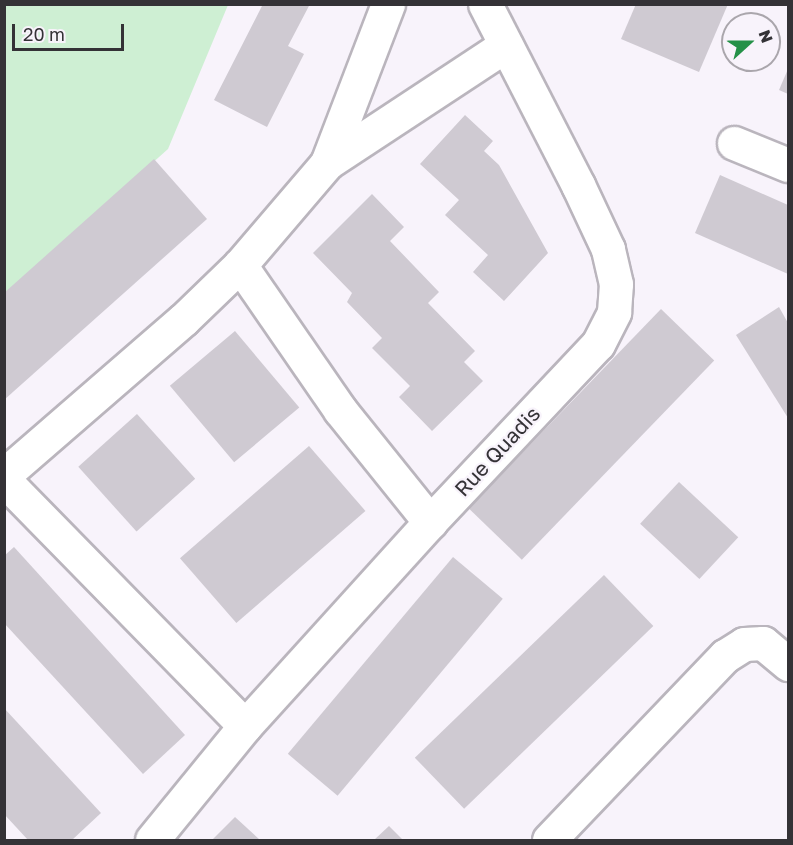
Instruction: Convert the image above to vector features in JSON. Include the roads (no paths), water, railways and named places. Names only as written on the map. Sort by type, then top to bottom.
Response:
[{"type":"street","points":[[327,163],[388,4]]},
{"type":"street","name":"Rue Quadis","points":[[152,840],[245,726],[430,522],[598,344],[614,312],[616,284],[608,249],[485,4]]},
{"type":"street","points":[[4,475],[183,320],[240,265],[327,163],[506,45]]},
{"type":"street","points":[[734,143],[789,165]]},
{"type":"street","points":[[240,265],[340,410],[430,522]]},
{"type":"street","points":[[4,480],[245,726]]},
{"type":"street","points":[[558,837],[725,656],[744,645],[763,644],[789,664]]}]
